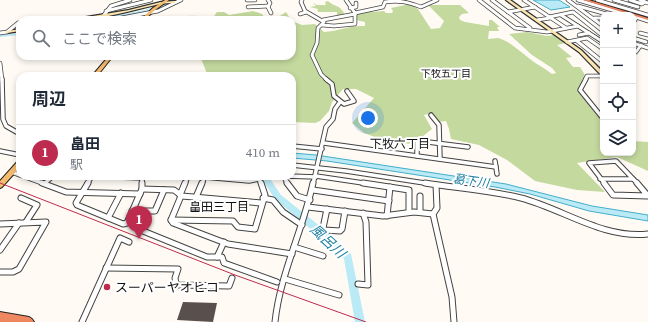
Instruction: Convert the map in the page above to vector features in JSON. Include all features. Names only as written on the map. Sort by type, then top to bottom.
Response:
[{"type":"highway","points":[[585,0],[648,18]]},
{"type":"highway","points":[[590,0],[648,18]]},
{"type":"highway","points":[[0,318],[29,322]]},
{"type":"main road","points":[[146,16],[164,2]]},
{"type":"main road","points":[[97,72],[108,60]]},
{"type":"main road","points":[[0,185],[16,168]]},
{"type":"street","points":[[104,15],[116,1],[130,0]]},
{"type":"street","points":[[106,11],[152,0]]},
{"type":"street","points":[[98,16],[164,2],[186,0]]},
{"type":"street","points":[[247,0],[254,0]]},
{"type":"street","points":[[268,0],[270,3],[268,6],[271,13]]},
{"type":"street","points":[[302,0],[302,8],[306,12],[323,20],[331,17],[341,17],[355,14],[360,10],[383,7],[385,2],[394,0],[405,1],[424,7],[437,0]]},
{"type":"street","points":[[322,25],[334,26],[354,24],[355,14],[346,0]]},
{"type":"street","points":[[479,0],[514,28],[531,28],[544,32],[578,26]]},
{"type":"street","points":[[492,0],[531,28]]},
{"type":"street","points":[[508,0],[585,55],[600,72]]},
{"type":"street","points":[[524,0],[566,28]]},
{"type":"street","points":[[568,0],[600,23]]},
{"type":"street","points":[[578,0],[619,12]]},
{"type":"street","points":[[597,0],[648,18]]},
{"type":"street","points":[[614,0],[638,7]]},
{"type":"street","points":[[630,0],[642,4],[646,2]]},
{"type":"street","points":[[640,0],[646,2]]},
{"type":"street","points":[[130,16],[149,12],[181,1]]},
{"type":"street","points":[[350,8],[356,7],[356,3]]},
{"type":"street","points":[[572,4],[600,12]]},
{"type":"street","points":[[248,7],[268,6]]},
{"type":"street","points":[[489,8],[501,6]]},
{"type":"street","points":[[508,12],[535,7]]},
{"type":"street","points":[[300,14],[306,12]]},
{"type":"street","points":[[537,20],[573,12],[600,34]]},
{"type":"street","points":[[561,15],[600,40]]},
{"type":"street","points":[[637,17],[648,18]]},
{"type":"street","points":[[594,18],[600,18]]},
{"type":"street","points":[[323,20],[324,22],[318,28],[317,43],[312,57],[321,74],[332,84],[334,96],[340,102],[347,104],[354,101],[347,91]]},
{"type":"street","points":[[7,32],[16,25]]},
{"type":"street","points":[[0,33],[16,31]]},
{"type":"street","points":[[640,33],[648,35]]},
{"type":"street","points":[[579,35],[589,34]]},
{"type":"street","points":[[567,42],[586,38],[602,48]]},
{"type":"street","points":[[592,41],[600,38]]},
{"type":"street","points":[[636,38],[647,40]]},
{"type":"street","points":[[636,52],[647,40]]},
{"type":"street","points":[[576,41],[600,60]]},
{"type":"street","points":[[636,44],[648,48]]},
{"type":"street","points":[[0,63],[3,84],[3,119],[6,126],[16,132]]},
{"type":"street","points":[[600,75],[587,76],[580,90],[600,115]]},
{"type":"street","points":[[275,322],[277,304],[294,247],[306,217],[324,143],[326,127],[334,119],[335,109],[340,102]]},
{"type":"street","points":[[431,115],[439,125],[440,159]]},
{"type":"street","points":[[417,156],[417,142],[468,147]]},
{"type":"street","points":[[324,143],[496,167]]},
{"type":"street","points":[[296,146],[322,149]]},
{"type":"street","points":[[0,151],[16,154]]},
{"type":"street","points":[[495,161],[497,174]]},
{"type":"street","points":[[616,161],[648,196],[613,195],[589,163],[616,161]]},
{"type":"street","points":[[296,165],[436,185],[527,200],[561,214],[622,234],[639,236],[648,234]]},
{"type":"street","points":[[12,172],[16,174]]},
{"type":"street","points":[[296,176],[316,177],[409,190],[409,212]]},
{"type":"street","points":[[600,179],[633,179]]},
{"type":"street","points":[[34,180],[66,192],[140,194]]},
{"type":"street","points":[[44,184],[48,180]]},
{"type":"street","points":[[89,180],[76,203],[77,206],[123,224],[127,223],[142,189],[143,180]]},
{"type":"street","points":[[171,220],[186,180]]},
{"type":"street","points":[[196,198],[204,180]]},
{"type":"street","points":[[238,180],[252,180]]},
{"type":"street","points":[[171,220],[233,221],[238,227],[255,229],[264,192],[260,180]]},
{"type":"street","points":[[286,180],[295,196],[301,200],[310,200]]},
{"type":"street","points":[[436,185],[437,208],[433,214],[452,297],[454,322]]},
{"type":"street","points":[[387,216],[390,187]]},
{"type":"street","points":[[142,189],[174,190],[180,195],[196,198],[262,201],[273,200],[283,212],[302,225]]},
{"type":"street","points":[[132,211],[155,211],[164,190]]},
{"type":"street","points":[[313,190],[388,201]]},
{"type":"street","points":[[108,218],[121,193]]},
{"type":"street","points":[[420,196],[420,212]]},
{"type":"street","points":[[21,198],[37,205],[26,222]]},
{"type":"street","points":[[308,207],[387,216],[409,212],[433,214]]},
{"type":"street","points":[[327,209],[323,228],[325,230],[340,231],[342,229],[345,211]]},
{"type":"street","points":[[358,284],[368,285],[366,222],[363,213]]},
{"type":"street","points":[[171,220],[173,223],[224,242],[292,254]]},
{"type":"street","points":[[0,224],[46,222],[19,269],[13,272],[0,272]]},
{"type":"street","points":[[0,250],[19,223]]},
{"type":"street","points":[[142,231],[207,257],[222,256],[224,263],[277,282]]},
{"type":"street","points":[[82,322],[120,238],[129,242]]},
{"type":"street","points":[[217,256],[224,242]]},
{"type":"street","points":[[294,247],[323,256]]},
{"type":"street","points":[[106,268],[178,268],[175,278],[176,284],[179,285],[229,286],[232,278]]},
{"type":"street","points":[[285,279],[339,295]]},
{"type":"green space","points":[[328,1],[339,7],[345,15],[337,17],[337,12],[319,12],[317,11],[318,9],[310,7],[316,6],[313,3],[317,5],[326,5],[325,2]]},
{"type":"green space","points":[[410,4],[418,9],[431,29],[440,28],[444,21],[428,5],[460,5],[469,13],[462,14],[459,17],[460,20],[489,26],[489,20],[492,20],[500,27],[497,27],[499,31],[489,31],[488,39],[502,39],[552,74],[556,73],[552,68],[532,55],[509,34],[527,32],[547,36],[555,35],[566,43],[557,45],[572,57],[566,58],[573,67],[580,67],[585,75],[579,91],[600,118],[600,156],[636,156],[636,141],[648,142],[648,171],[617,157],[577,163],[605,192],[577,190],[535,181],[507,160],[479,145],[451,139],[446,121],[439,122],[432,113],[424,115],[432,129],[413,144],[388,142],[364,133],[352,123],[374,98],[356,89],[343,89],[332,102],[329,111],[320,121],[315,123],[296,122],[296,72],[206,72],[202,60],[296,60],[296,23],[302,25],[315,24],[324,32],[354,26],[365,26],[365,22],[356,20],[356,15],[358,13],[384,11],[386,13],[392,13],[393,11],[391,8]]},
{"type":"green space","points":[[253,11],[264,16],[214,16],[217,12],[224,12],[229,15]]},
{"type":"green space","points":[[286,12],[288,16],[280,16]]},
{"type":"water","points":[[533,0],[559,0],[570,7],[551,10]]},
{"type":"water","name":"葛下川","points":[[296,153],[316,155],[506,184],[592,206],[648,215],[648,221],[589,211],[530,194],[495,187],[327,161],[296,158]]},
{"type":"building","points":[[183,302],[217,303],[213,322],[177,320]]},
{"type":"waterway","points":[[125,16],[156,8],[175,0]]},
{"type":"waterway","points":[[0,36],[16,34]]},
{"type":"waterway","name":"風呂川","points":[[267,180],[278,197],[348,257],[360,322]]},
{"type":"railway","points":[[0,183],[235,275],[366,322]]},
{"type":"place","name":"畠田","points":[[139,239]]},
{"type":"place","name":"スーパーヤオヒコ","points":[[107,287]]},
{"type":"district","name":"下牧五丁目","points":[[446,73]]},
{"type":"district","name":"下牧六丁目","points":[[400,144]]},
{"type":"district","name":"畠田三丁目","points":[[219,207]]}]
